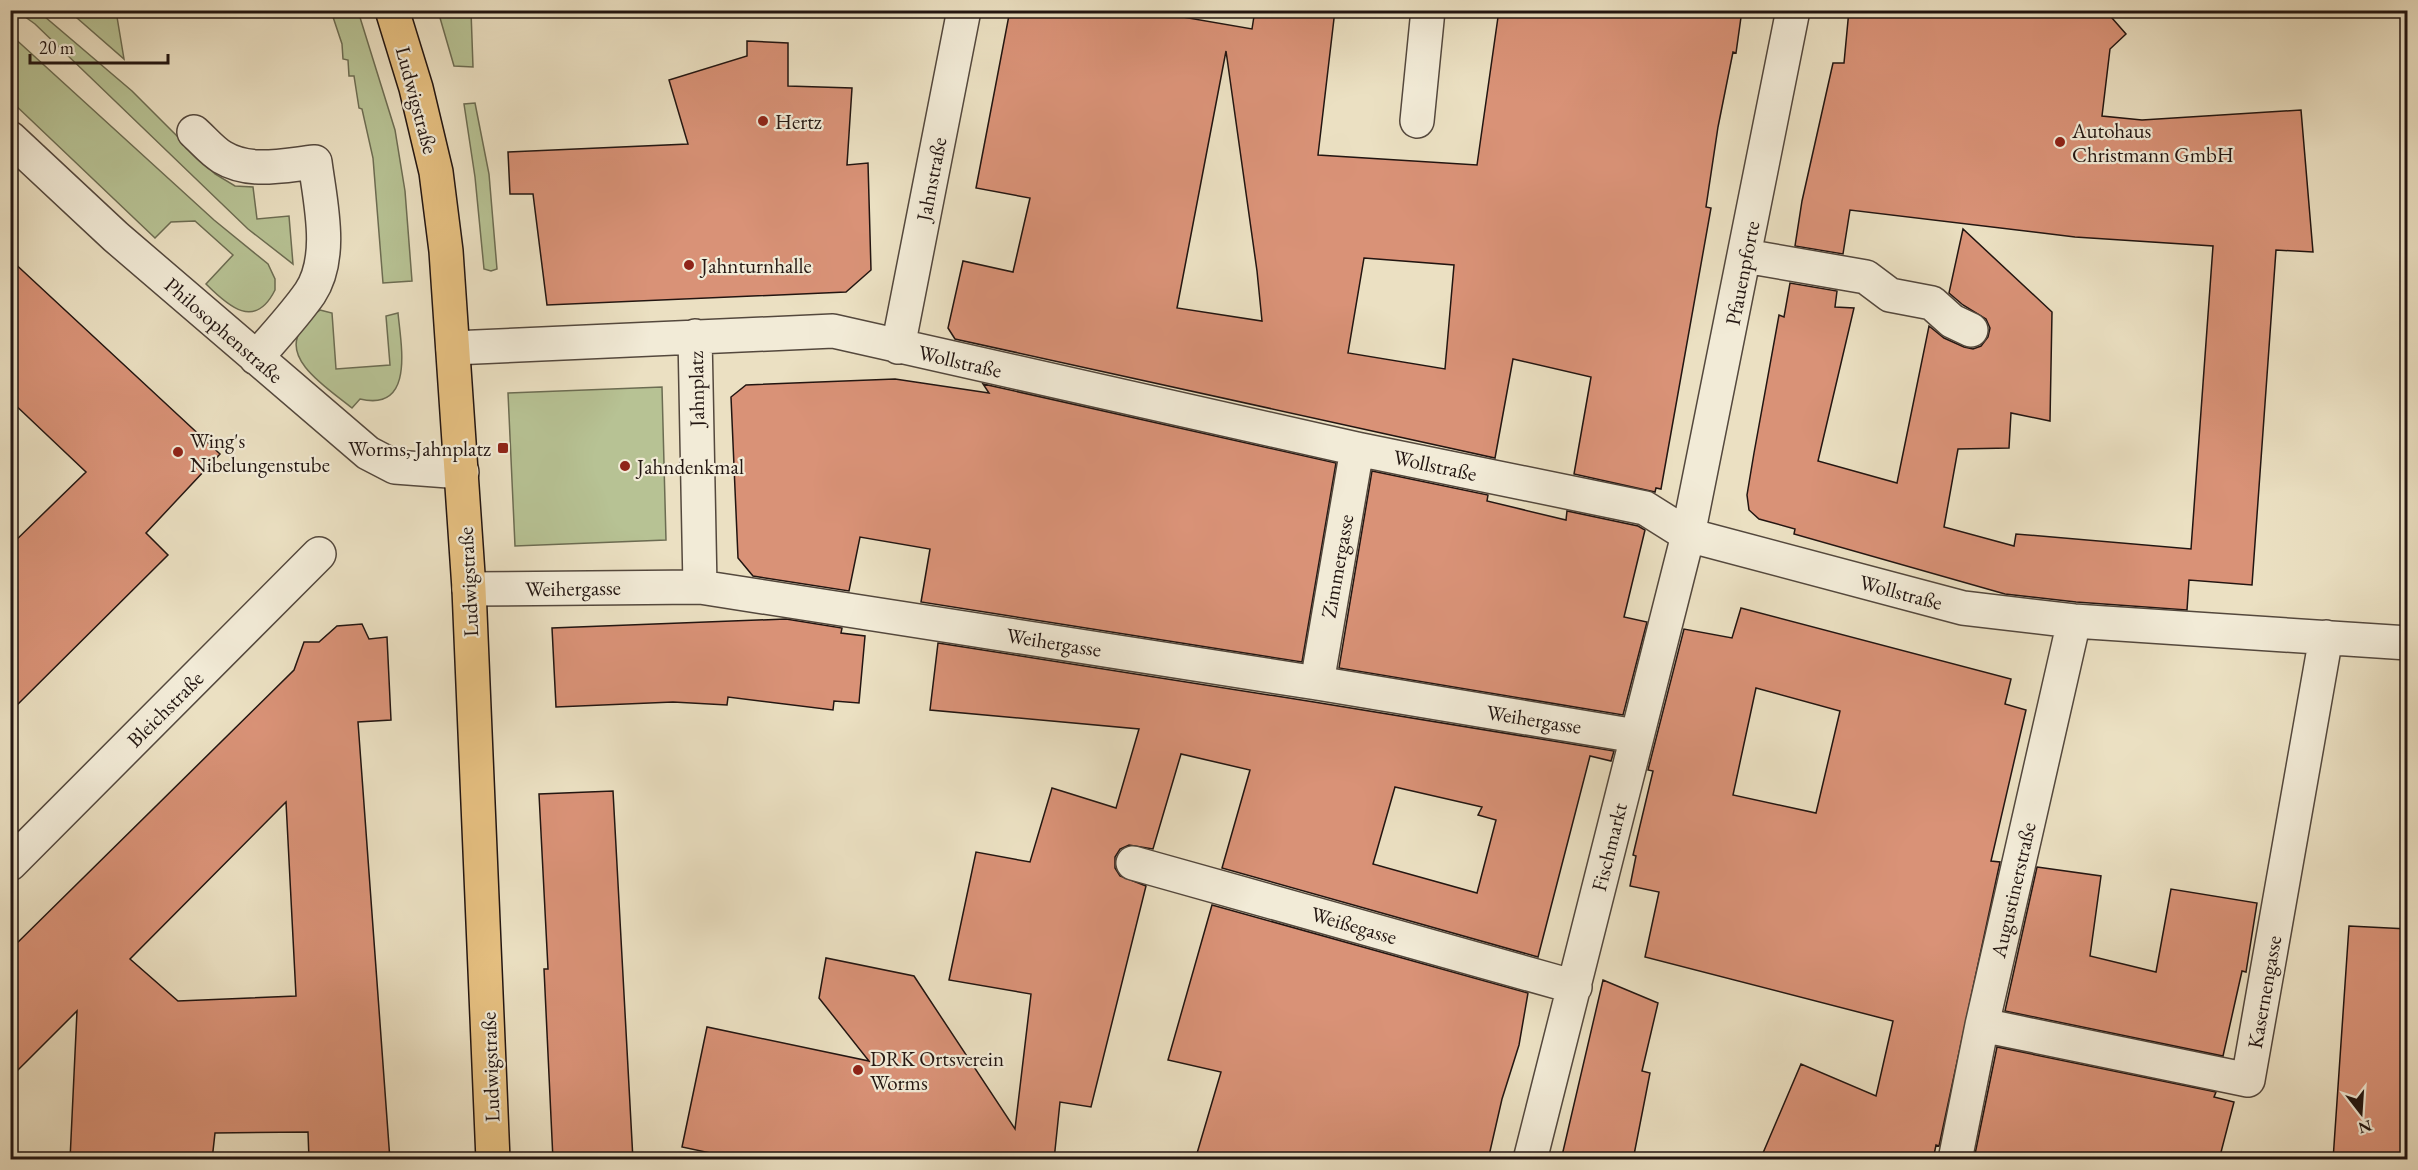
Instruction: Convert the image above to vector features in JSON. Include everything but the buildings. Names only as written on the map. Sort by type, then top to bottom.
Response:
[{"type":"main road","name":"Ludwigstraße","points":[[392,10],[416,88],[436,172],[446,251],[469,589],[493,1160]]},
{"type":"street","name":"Jahnstraße","points":[[898,347],[964,10]]},
{"type":"street","points":[[1417,121],[1428,10]]},
{"type":"street","name":"Pfauenpforte","points":[[1688,535],[1793,10]]},
{"type":"street","points":[[194,132],[222,157],[241,165],[260,168],[315,162],[322,214],[319,273],[310,293],[256,358]]},
{"type":"street","name":"Philosophenstraße","points":[[10,138],[116,237],[368,453],[395,467],[462,472]]},
{"type":"street","points":[[1745,256],[1866,277],[1890,295],[1932,303],[1952,321],[1971,330]]},
{"type":"street","name":"Wollstraße","points":[[453,348],[833,331],[1357,448],[1645,508],[1688,535],[1963,608],[2073,621],[2408,643]]},
{"type":"street","name":"Jahnplatz","points":[[695,336],[700,587]]},
{"type":"street","name":"Zimmergasse","points":[[1317,683],[1357,448]]},
{"type":"street","name":"Fischmarkt","points":[[1530,1160],[1688,535]]},
{"type":"street","name":"Bleichstraße","points":[[10,864],[320,554]]},
{"type":"street","name":"Weihergasse","points":[[469,589],[700,587],[1317,683],[1636,736]]},
{"type":"street","name":"Augustinerstraße","points":[[1954,1160],[2073,621]]},
{"type":"street","name":"Kasernengasse","points":[[1982,1025],[2248,1080],[2326,637]]},
{"type":"street","name":"Weißegasse","points":[[1133,863],[1575,987]]},
{"type":"green space","points":[[17,11],[38,11],[132,91],[215,174],[235,186],[253,187],[257,219],[289,216],[293,264],[248,229],[35,24]]},
{"type":"green space","points":[[69,11],[116,11],[124,59]]},
{"type":"green space","points":[[331,11],[358,11],[395,130],[405,191],[412,281],[383,283],[373,158],[362,109],[359,108],[354,76],[349,76],[348,60],[343,59],[342,44]]},
{"type":"green space","points":[[438,11],[471,11],[473,67],[454,66]]},
{"type":"green space","points":[[11,35],[214,220],[268,264],[275,279],[275,290],[267,302],[259,309],[250,312],[233,307],[224,300],[206,284],[233,255],[195,221],[171,222],[155,238],[11,101]]},
{"type":"green space","points":[[475,103],[489,174],[497,269],[491,271],[484,269],[475,177],[464,104]]},
{"type":"green space","points":[[320,310],[332,313],[336,369],[390,365],[386,316],[398,313],[401,373],[397,386],[390,396],[378,400],[360,399],[352,408],[311,374],[297,352],[296,341],[307,321]]},
{"type":"green space","points":[[662,387],[666,540],[515,546],[508,393]]},
{"type":"place","name":"Hertz","points":[[763,121]]},
{"type":"place","name":"Autohaus Christmann GmbH","points":[[2060,142]]},
{"type":"place","name":"Jahnturnhalle","points":[[689,265]]},
{"type":"place","name":"Worms, Jahnplatz","points":[[503,448]]},
{"type":"place","name":"Wing's Nibelungenstube","points":[[178,452]]},
{"type":"place","name":"Jahndenkmal","points":[[625,466]]},
{"type":"place","name":"DRK Ortsverein Worms","points":[[858,1070]]}]
